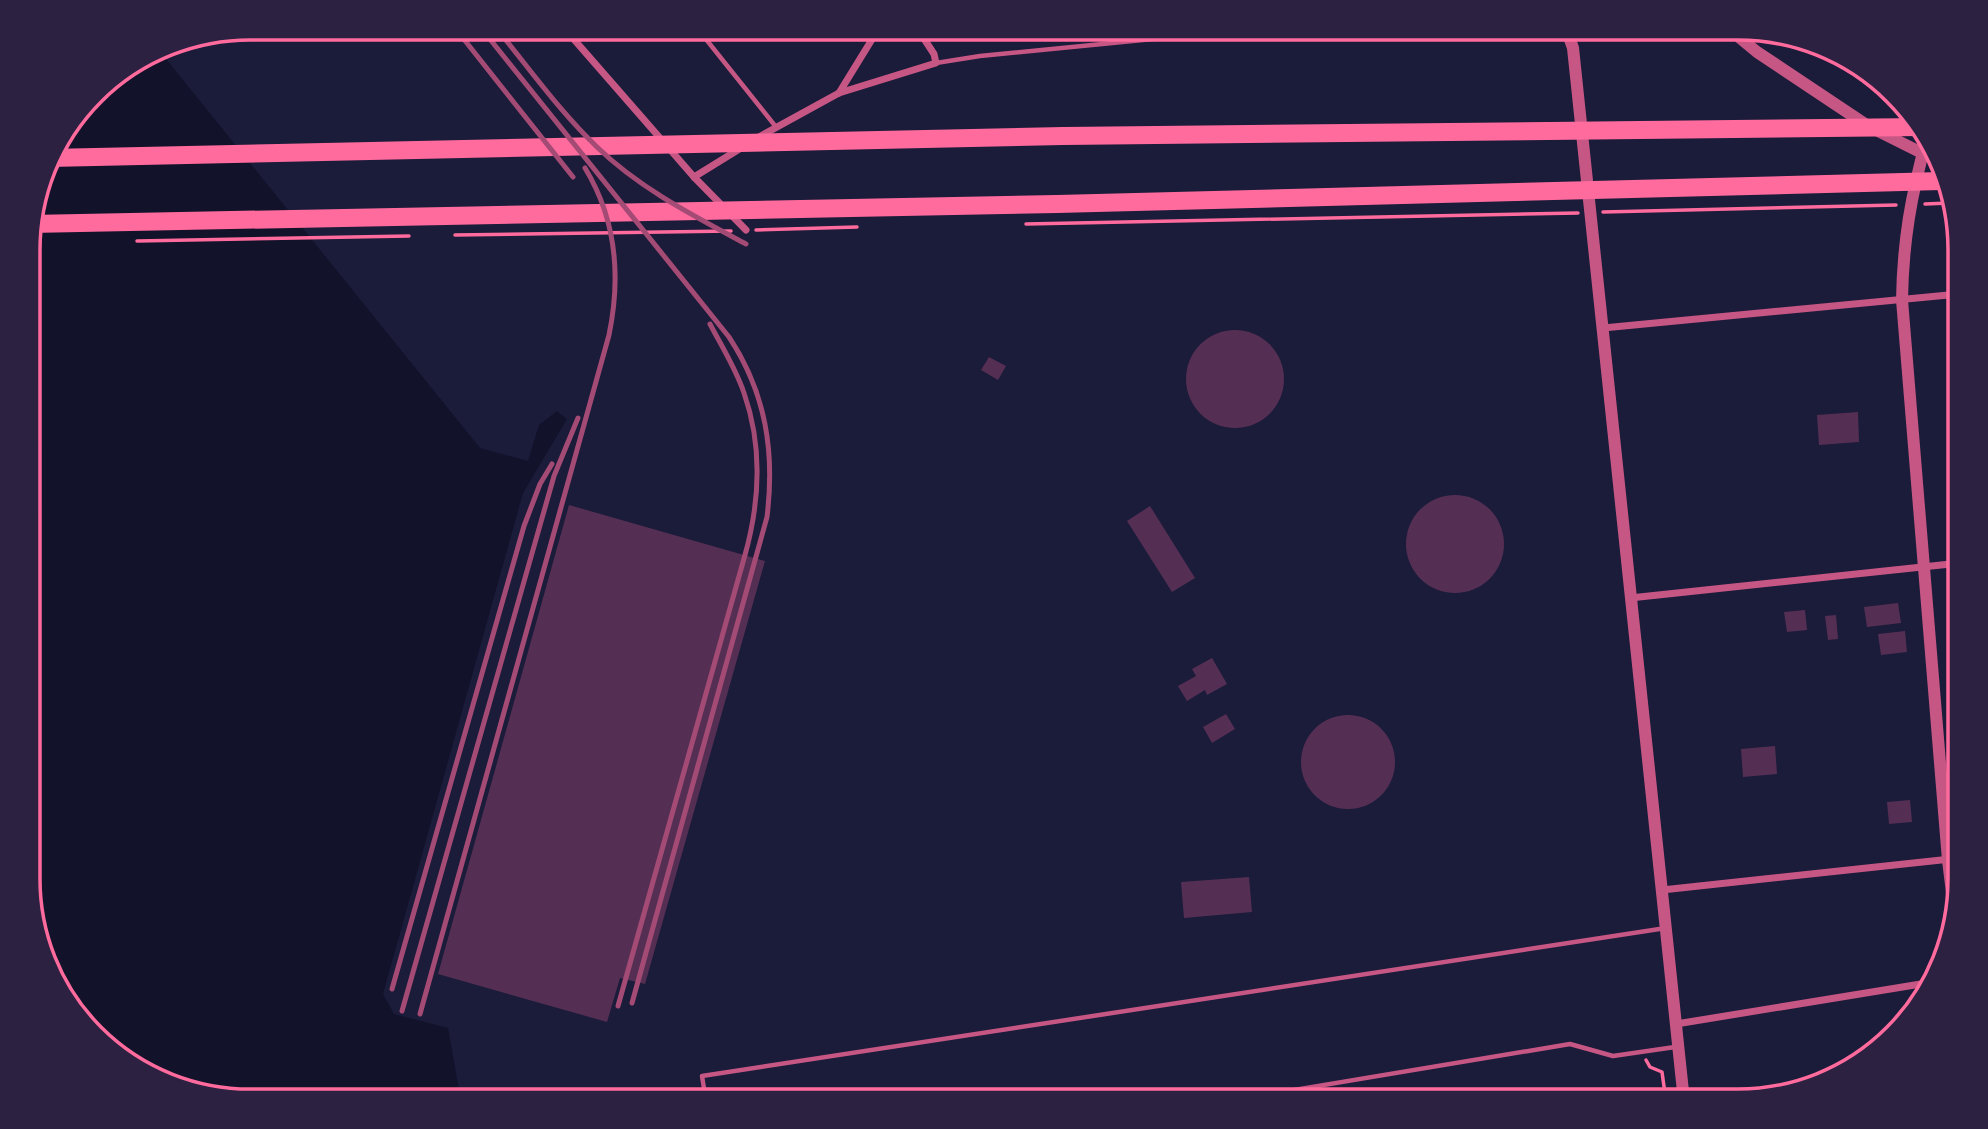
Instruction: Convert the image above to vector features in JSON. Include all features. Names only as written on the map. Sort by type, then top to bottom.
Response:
[{"type":"highway","points":[[62,158],[1063,136],[1908,127]]},
{"type":"highway","points":[[42,224],[1043,204],[1936,181]]},
{"type":"street","points":[[575,40],[694,177],[746,230]]},
{"type":"street","points":[[839,93],[872,40]]},
{"type":"street","points":[[694,177],[776,127],[839,93],[936,63],[934,54],[925,40]]},
{"type":"street","points":[[1570,40],[1683,1088]]},
{"type":"street","points":[[1743,40],[1868,126],[1924,154]]},
{"type":"street","points":[[1927,159],[1911,194],[1902,254],[1902,300],[1923,567],[1947,793]]},
{"type":"street","points":[[1603,328],[1947,295]]},
{"type":"street","points":[[1630,598],[1947,564]]},
{"type":"street","points":[[1662,890],[1947,860]]},
{"type":"street","points":[[1676,1024],[1920,984]]},
{"type":"lane","points":[[707,40],[776,127]]},
{"type":"lane","points":[[936,63],[1145,40]]},
{"type":"lane","points":[[704,1089],[702,1076],[1666,928]]},
{"type":"lane","points":[[1304,1088],[1570,1044],[1613,1056],[1679,1046]]},
{"type":"path","points":[[1644,1051],[1650,1067],[1662,1072],[1664,1088]]},
{"type":"shaded area","points":[[165,58],[480,448],[528,461],[539,425],[557,411],[567,419],[523,493],[383,994],[394,1014],[448,1028],[459,1089],[250,1089],[196,1082],[145,1061],[112,1037],[92,1017],[68,984],[47,933],[40,879],[42,223],[56,170],[68,145],[84,122],[122,84]]},
{"type":"building","points":[[1235,330],[1262,338],[1276,352],[1284,379],[1276,406],[1262,420],[1235,428],[1208,420],[1194,406],[1186,379],[1194,352],[1208,338]]},
{"type":"building","points":[[989,357],[1006,366],[998,380],[981,370]]},
{"type":"building","points":[[1858,412],[1859,442],[1819,445],[1817,415]]},
{"type":"building","points":[[1455,495],[1474,499],[1490,509],[1500,525],[1504,544],[1500,563],[1490,579],[1474,589],[1455,593],[1436,589],[1420,579],[1410,563],[1406,544],[1410,525],[1420,509],[1436,499]]},
{"type":"building","points":[[569,505],[765,561],[645,984],[620,978],[607,1022],[438,974]]},
{"type":"building","points":[[1150,506],[1195,578],[1172,592],[1127,521]]},
{"type":"building","points":[[1898,603],[1901,623],[1867,627],[1864,607]]},
{"type":"building","points":[[1805,610],[1807,630],[1787,632],[1784,612]]},
{"type":"building","points":[[1836,615],[1838,639],[1828,640],[1825,616]]},
{"type":"building","points":[[1905,631],[1907,652],[1881,655],[1878,634]]},
{"type":"building","points":[[1212,658],[1227,684],[1207,695],[1205,690],[1187,701],[1178,686],[1196,676],[1192,669]]},
{"type":"building","points":[[1226,714],[1235,729],[1212,743],[1203,727]]},
{"type":"building","points":[[1348,715],[1366,718],[1381,729],[1392,744],[1395,762],[1392,780],[1381,795],[1366,806],[1348,809],[1330,806],[1315,795],[1304,780],[1301,762],[1304,744],[1315,729],[1330,718]]},
{"type":"building","points":[[1775,746],[1777,774],[1743,777],[1741,749]]},
{"type":"building","points":[[1910,800],[1912,822],[1889,824],[1887,802]]},
{"type":"building","points":[[1249,877],[1252,912],[1184,918],[1181,882]]},
{"type":"railway","points":[[465,40],[573,177]]},
{"type":"railway","points":[[491,40],[729,337],[752,380],[765,424],[770,469],[767,517],[632,1003]]},
{"type":"railway","points":[[506,40],[570,119],[613,162],[668,200],[746,244]]},
{"type":"railway","points":[[420,1014],[609,335],[615,292],[613,249],[604,207],[585,168]]},
{"type":"railway","points":[[618,1006],[745,555],[754,514],[757,454],[750,413],[737,375],[710,324]]},
{"type":"railway","points":[[402,1011],[554,476],[578,418]]},
{"type":"railway","points":[[392,989],[524,526],[540,484],[552,464]]}]
